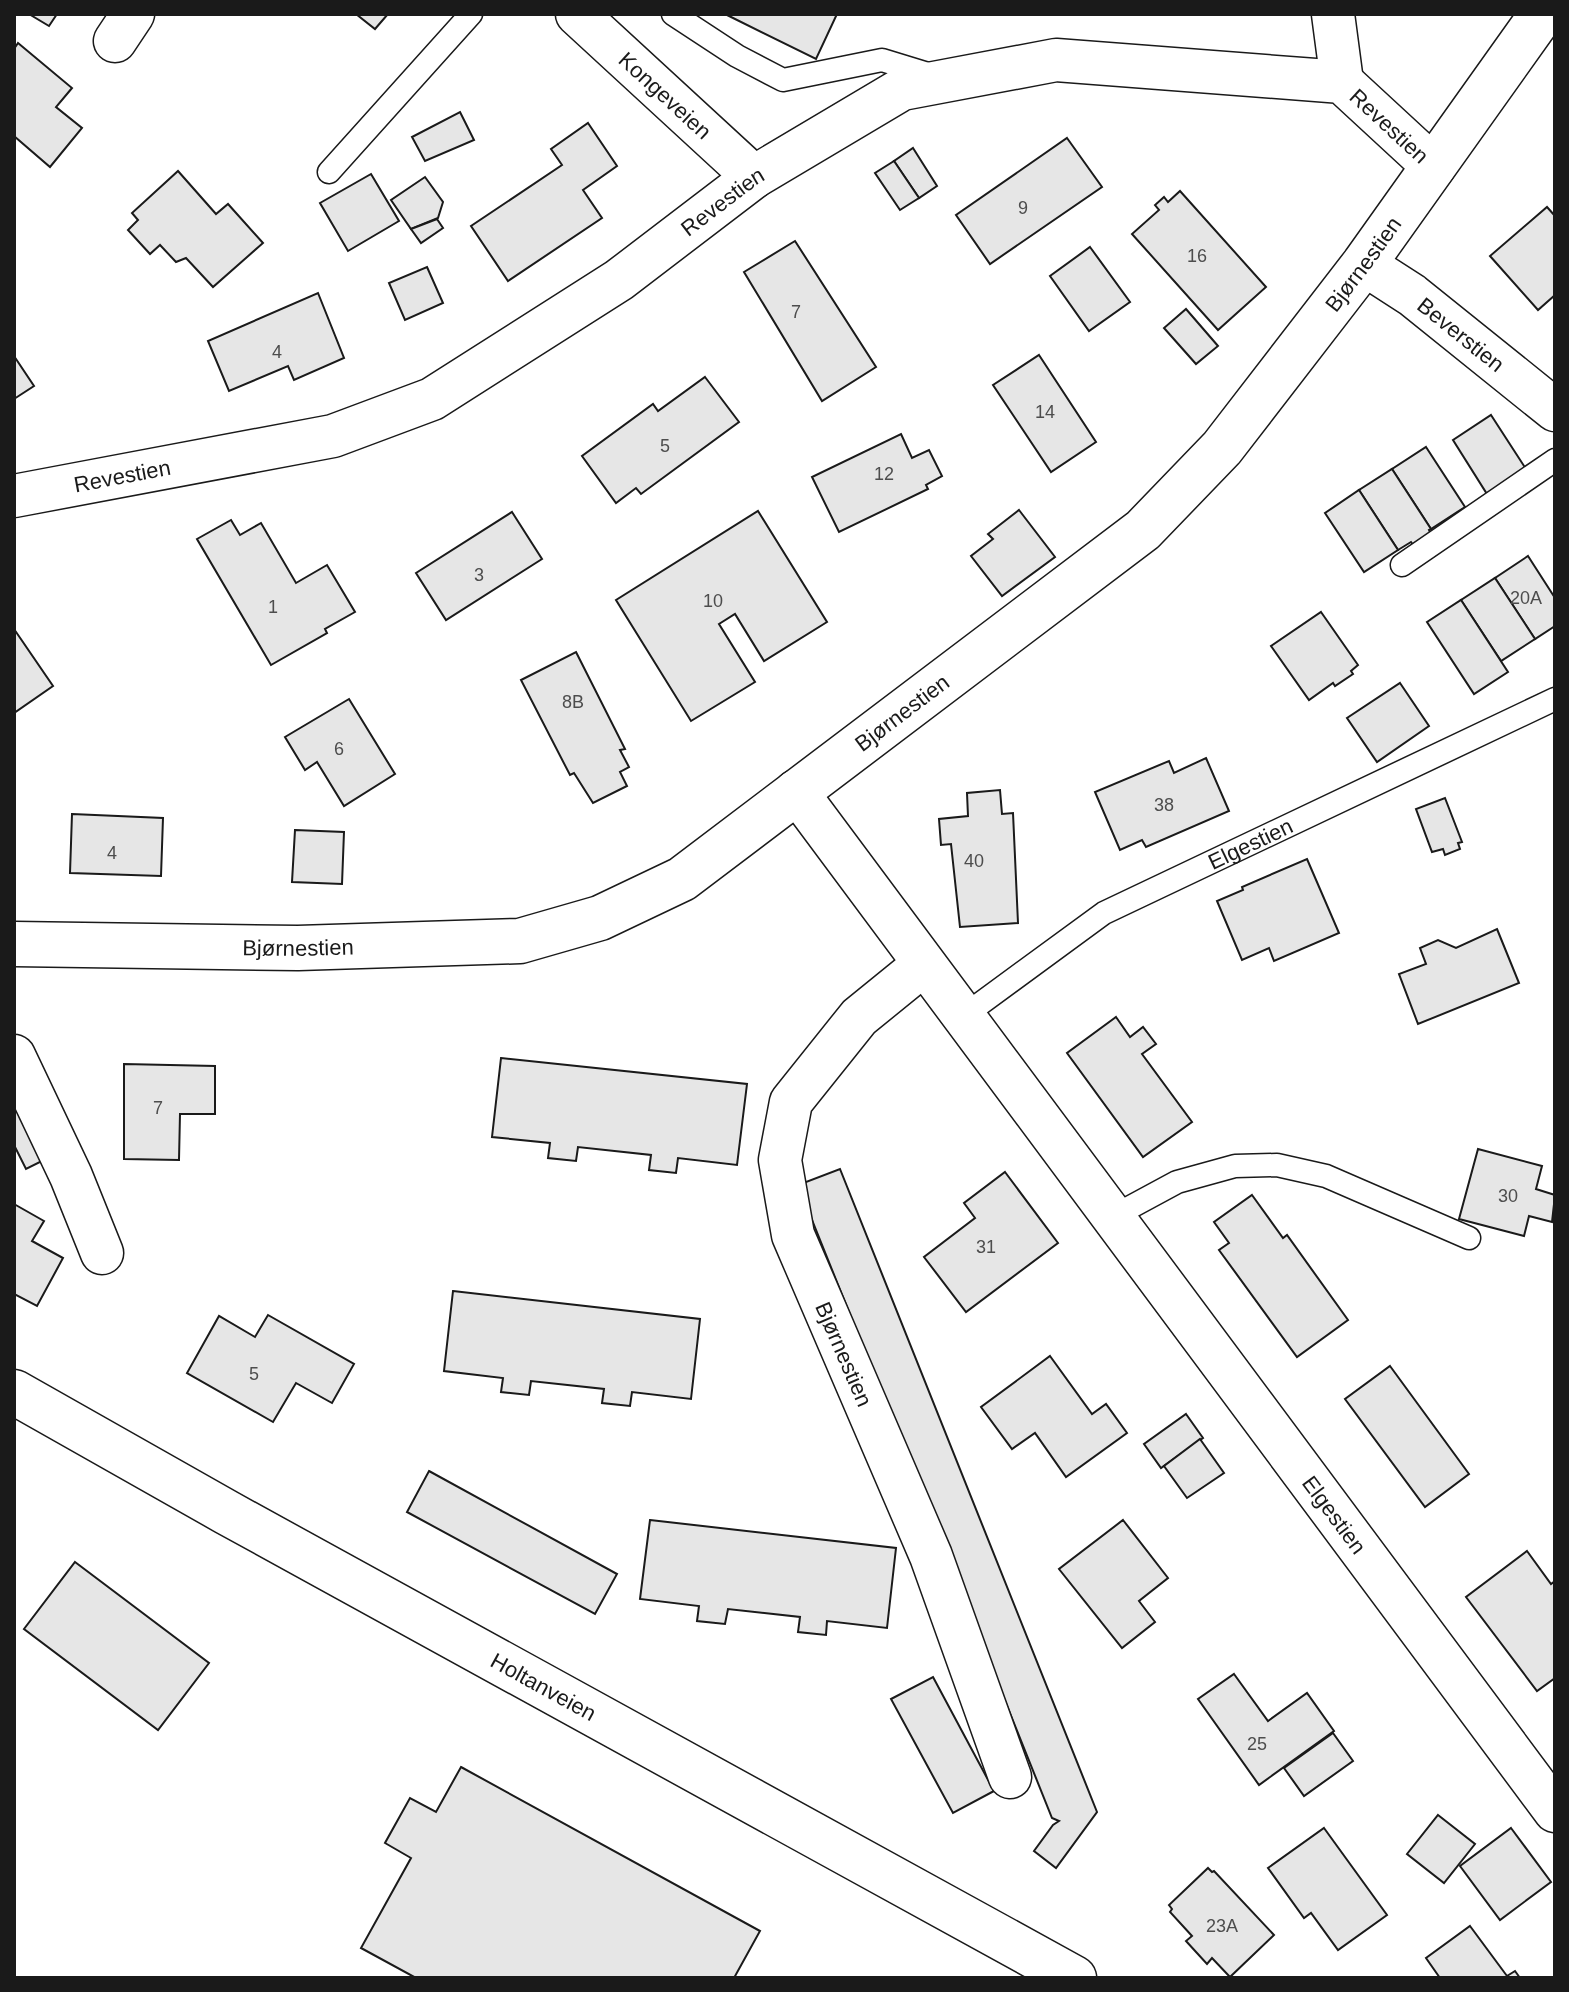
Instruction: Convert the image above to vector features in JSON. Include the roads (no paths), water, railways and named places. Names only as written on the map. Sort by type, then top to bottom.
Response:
[{"type":"street","name":"Kongeveien","points":[[577,14],[754,177]]},
{"type":"street","points":[[1333,14],[1342,82]]},
{"type":"street","name":"Bjørnestien","points":[[14,944],[298,948],[520,941],[600,918],[682,879],[1143,530],[1222,448],[1364,264],[1542,14]]},
{"type":"street","name":"Revestien","points":[[14,496],[333,436],[402,412],[446,392],[619,280],[754,177],[902,89],[1056,60],[1342,82],[1434,167]]},
{"type":"street","name":"Beverstien","points":[[1364,264],[1412,295],[1555,410]]},
{"type":"street","name":"Elgestien","points":[[796,791],[962,1017],[1541,1767],[1555,1811]]},
{"type":"street","name":"Bjørnestien","points":[[923,965],[859,1017],[791,1102],[780,1160],[793,1235],[931,1556],[1010,1777]]},
{"type":"street","points":[[14,1056],[71,1176],[102,1253]]},
{"type":"street","name":"Holtanveien","points":[[14,1392],[226,1512],[1074,1978]]},
{"type":"lane","points":[[329,172],[471,14]]},
{"type":"lane","points":[[673,14],[737,56],[783,80],[882,60],[948,80]]},
{"type":"lane","points":[[1402,565],[1555,460]]},
{"type":"lane","name":"Elgestien","points":[[962,1017],[1104,913],[1555,699]]},
{"type":"lane","points":[[1114,1216],[1177,1182],[1235,1166],[1277,1165],[1326,1176],[1469,1238]]}]
